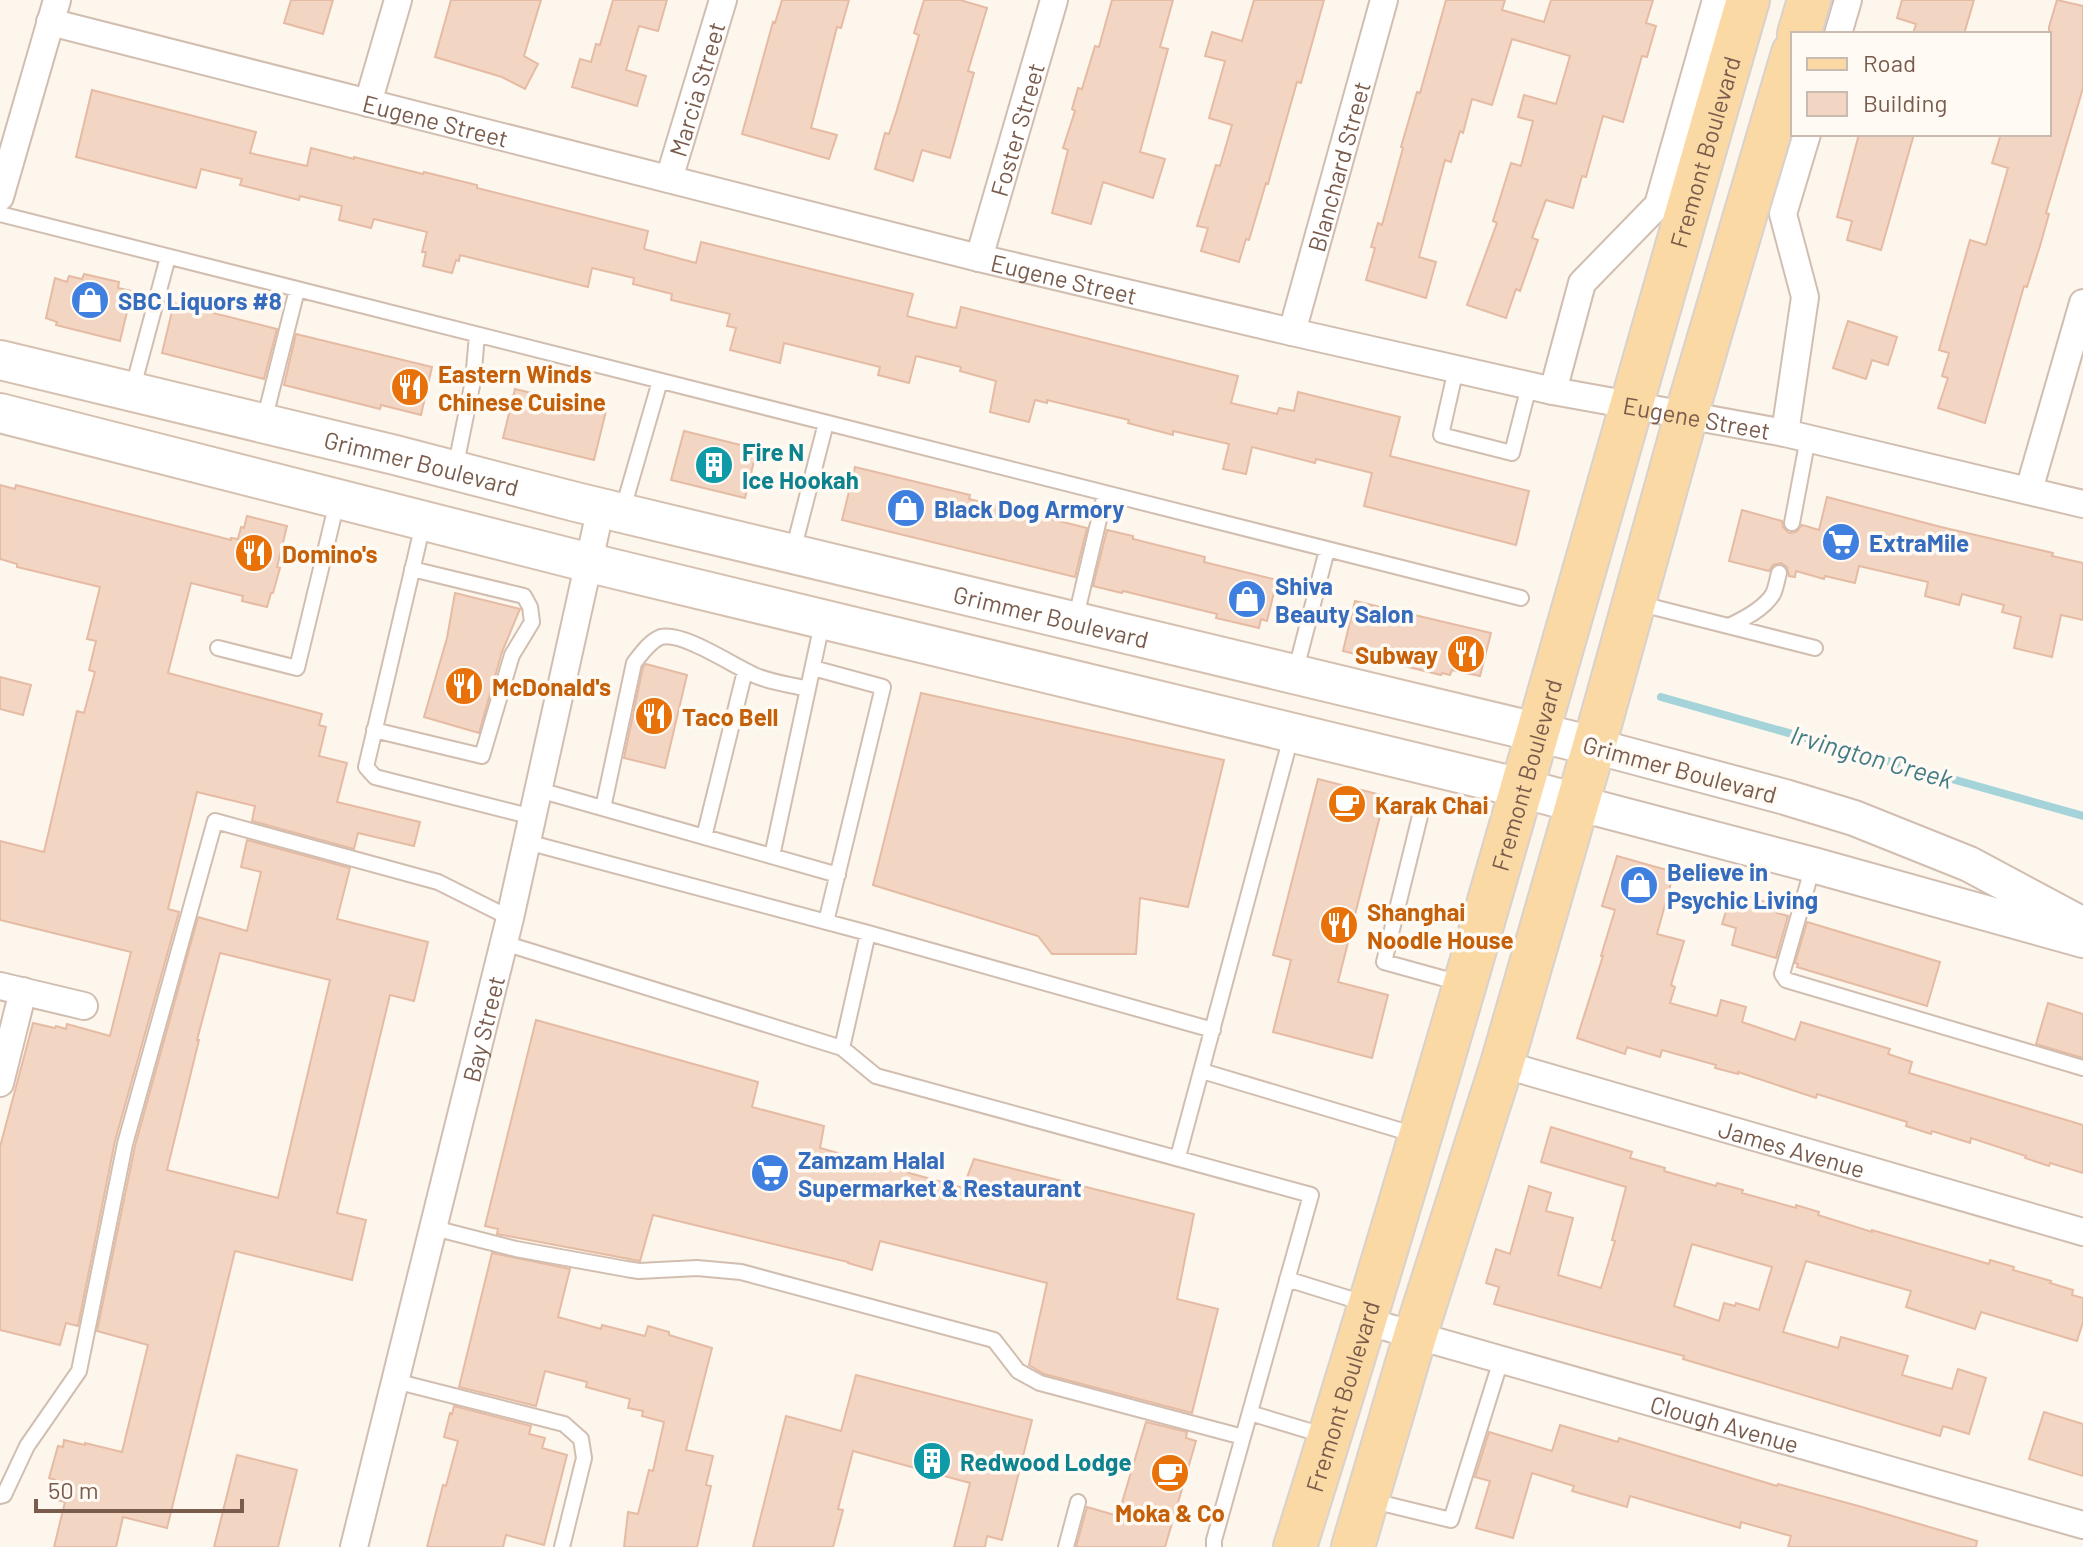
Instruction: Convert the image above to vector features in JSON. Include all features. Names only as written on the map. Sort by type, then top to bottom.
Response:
[{"type":"main road","name":"Fremont Boulevard","points":[[1295,1547],[1420,1136],[1748,0]]},
{"type":"main road","points":[[1800,32],[1809,0]]},
{"type":"main road","points":[[1353,1547],[1415,1336],[1502,1064],[1791,60]]},
{"type":"main road","name":"Grimmer Boulevard","points":[[0,360],[1594,746]]},
{"type":"main road","points":[[0,413],[590,563],[1577,803]]},
{"type":"street","points":[[368,103],[398,0]]},
{"type":"street","name":"Marcia Street","points":[[669,179],[723,0]]},
{"type":"street","name":"Foster Street","points":[[979,258],[1054,0]]},
{"type":"street","name":"Blanchard Street","points":[[1292,332],[1384,0]]},
{"type":"street","name":"Fremont Boulevard","points":[[1541,389],[1582,283],[1658,205],[1716,0]]},
{"type":"street","points":[[1839,32],[1848,0]]},
{"type":"street","points":[[0,197],[54,11]]},
{"type":"street","name":"Eugene Street","points":[[54,11],[368,103],[979,258],[1541,389],[1796,436],[2083,504]]},
{"type":"street","points":[[1796,436],[1805,297],[1783,214],[1806,136]]},
{"type":"street","points":[[2029,490],[2083,303]]},
{"type":"street","name":"Bay Street","points":[[354,1547],[507,931],[590,563],[612,510]]},
{"type":"street","name":"Grimmer Boulevard","points":[[1594,746],[1854,818],[1969,864],[2083,925]]},
{"type":"street","points":[[1577,803],[2083,940]]},
{"type":"street","points":[[0,1083],[11,989],[84,1006]]},
{"type":"street","name":"James Avenue","points":[[1502,1064],[2083,1232]]},
{"type":"street","name":"Clough Avenue","points":[[1368,1313],[1415,1336],[2083,1525]]},
{"type":"lane","points":[[0,214],[1521,598]]},
{"type":"lane","points":[[132,391],[168,257]]},
{"type":"lane","points":[[264,423],[297,290]]},
{"type":"lane","points":[[455,470],[473,381],[477,335]]},
{"type":"lane","points":[[1456,369],[1441,435],[1512,453],[1541,389]]},
{"type":"lane","points":[[612,510],[660,381]]},
{"type":"lane","points":[[793,553],[826,423]]},
{"type":"lane","points":[[1792,523],[1796,436]]},
{"type":"lane","points":[[1075,621],[1105,494]]},
{"type":"lane","points":[[218,648],[297,668],[338,498]]},
{"type":"lane","points":[[424,520],[366,767],[375,777],[826,922],[1213,1030]]},
{"type":"lane","points":[[1294,674],[1327,550]]},
{"type":"lane","points":[[374,730],[482,756],[512,655],[532,622],[530,607],[524,596],[412,569]]},
{"type":"lane","points":[[1729,626],[1747,617],[1774,593],[1779,573]]},
{"type":"lane","points":[[1634,602],[1815,648]]},
{"type":"lane","points":[[772,856],[824,619]]},
{"type":"lane","points":[[603,808],[634,663],[645,648],[661,637],[684,639],[762,678],[808,689]]},
{"type":"lane","points":[[813,668],[883,687],[826,922]]},
{"type":"lane","points":[[704,837],[745,671]]},
{"type":"lane","points":[[1178,1157],[1292,732]]},
{"type":"lane","points":[[539,790],[838,875]]},
{"type":"lane","points":[[1420,816],[1384,962],[1464,984]]},
{"type":"lane","points":[[0,1496],[4,1495],[27,1446],[79,1371],[125,1144],[215,821],[438,882],[507,931],[842,1048],[876,1076],[1311,1195],[1214,1547]]},
{"type":"lane","points":[[1813,865],[1782,974],[1786,980],[2083,1068]]},
{"type":"lane","points":[[842,1048],[868,933]]},
{"type":"lane","points":[[1202,1071],[1420,1136]]},
{"type":"lane","points":[[434,1228],[516,1249],[639,1271],[697,1268],[741,1272],[994,1340],[1018,1371],[1040,1383],[1243,1437]]},
{"type":"lane","points":[[1287,1279],[1368,1313]]},
{"type":"lane","points":[[1367,1499],[1451,1520],[1501,1360]]},
{"type":"lane","points":[[395,1381],[564,1424],[581,1439],[584,1458],[562,1547]]},
{"type":"lane","points":[[1250,1413],[1329,1437]]},
{"type":"lane","points":[[1066,1547],[1078,1502]]},
{"type":"building","points":[[291,0],[333,0],[323,34],[284,23]]},
{"type":"building","points":[[451,0],[541,0],[524,56],[538,64],[525,89],[502,77],[435,57]]},
{"type":"building","points":[[613,0],[667,0],[658,31],[639,26],[626,70],[646,76],[637,106],[572,87],[580,59],[591,62],[596,44],[600,45]]},
{"type":"building","points":[[782,0],[849,0],[841,28],[837,27],[811,128],[837,135],[829,159],[742,134]]},
{"type":"building","points":[[924,0],[960,0],[987,8],[968,71],[974,73],[950,158],[922,150],[913,181],[875,169],[885,133],[889,134],[896,113],[919,35],[914,33]]},
{"type":"building","points":[[1112,0],[1173,0],[1160,47],[1168,49],[1140,152],[1165,159],[1153,198],[1103,182],[1091,224],[1052,213],[1068,150],[1063,148],[1075,111],[1072,109],[1078,88],[1082,89],[1095,46],[1099,47]]},
{"type":"building","points":[[1254,0],[1324,0],[1301,83],[1297,82],[1268,184],[1239,262],[1201,251],[1208,228],[1197,226],[1232,125],[1209,118],[1225,61],[1205,56],[1212,32],[1242,41]]},
{"type":"building","points":[[1446,0],[1505,0],[1502,10],[1544,22],[1551,0],[1653,0],[1646,23],[1656,26],[1647,57],[1642,56],[1623,122],[1603,116],[1586,177],[1582,176],[1573,208],[1546,200],[1532,238],[1538,240],[1520,291],[1516,289],[1506,318],[1467,305],[1497,223],[1493,221],[1511,163],[1521,166],[1533,121],[1518,117],[1524,95],[1556,104],[1570,56],[1512,39],[1492,105],[1472,99],[1451,162],[1445,160],[1419,257],[1436,262],[1426,298],[1366,280],[1375,248],[1371,247],[1378,223],[1382,225],[1401,147]]},
{"type":"building","points":[[1902,0],[1974,0],[1965,32],[1914,32],[1916,24],[1897,18]]},
{"type":"building","points":[[2057,0],[2083,6],[2083,88],[2046,213],[2049,214],[2040,246],[2027,287],[2024,286],[1985,423],[1938,408],[1948,378],[1942,376],[1949,353],[1939,350],[1970,240],[1986,245],[2008,168],[1992,163],[2000,136],[2051,136],[2049,27]]},
{"type":"building","points":[[92,90],[256,132],[250,153],[307,166],[311,148],[424,172],[648,231],[644,249],[696,263],[701,242],[913,294],[907,316],[934,323],[956,328],[961,307],[1238,376],[1231,403],[1277,414],[1279,408],[1294,411],[1298,392],[1400,417],[1390,456],[1529,491],[1516,545],[1364,506],[1372,473],[1252,447],[1246,474],[1223,469],[1229,444],[1173,431],[1173,435],[1128,423],[1129,420],[1047,400],[1047,403],[1035,400],[1029,422],[990,412],[996,381],[960,371],[961,367],[916,356],[909,383],[878,375],[880,367],[784,343],[780,363],[730,350],[736,328],[727,326],[730,314],[671,300],[672,294],[633,284],[634,278],[592,268],[588,287],[460,255],[452,273],[423,266],[426,252],[422,252],[427,232],[374,219],[371,228],[339,220],[342,206],[300,196],[299,200],[240,185],[242,179],[201,169],[196,188],[76,157]]},
{"type":"building","points":[[1858,136],[1913,136],[1881,250],[1847,240],[1852,221],[1837,217]]},
{"type":"building","name":"SBC Liquors #8","points":[[84,274],[119,282],[118,288],[132,291],[120,341],[56,325],[57,322],[46,318],[55,278],[67,282],[69,276],[82,279]]},
{"type":"building","points":[[174,303],[277,329],[264,379],[162,353]]},
{"type":"building","points":[[1848,321],[1897,337],[1888,365],[1872,360],[1866,379],[1833,368]]},
{"type":"building","points":[[296,334],[432,367],[421,415],[381,405],[380,409],[284,385]]},
{"type":"building","points":[[515,389],[606,411],[594,460],[503,438]]},
{"type":"building","name":"Fire N Ice Hookah","points":[[684,431],[757,449],[745,498],[671,480]]},
{"type":"building","points":[[855,467],[1087,528],[1075,577],[842,520]]},
{"type":"building","points":[[0,485],[15,489],[16,485],[231,540],[238,539],[247,516],[287,526],[277,567],[280,568],[267,607],[242,601],[243,596],[191,583],[168,673],[322,714],[319,725],[326,727],[319,756],[347,763],[337,802],[420,822],[414,846],[358,833],[354,849],[252,821],[255,806],[197,792],[168,909],[179,912],[115,1141],[78,1326],[66,1323],[60,1345],[0,1330],[0,1147],[33,1023],[66,1029],[67,1024],[110,1036],[131,952],[0,920],[0,841],[44,852],[77,711],[84,713],[95,672],[89,670],[96,641],[87,639],[100,587],[17,567],[17,564],[0,559]]},
{"type":"building","points":[[1827,497],[2083,563],[2083,620],[2061,615],[2052,657],[2014,648],[2021,617],[2002,612],[2004,605],[1962,594],[1959,605],[1925,596],[1928,582],[1859,566],[1855,583],[1796,571],[1795,577],[1789,576],[1787,567],[1781,563],[1773,565],[1769,571],[1729,561],[1742,510],[1782,521],[1789,533],[1796,532],[1802,525],[1819,530]]},
{"type":"building","points":[[1107,530],[1205,557],[1204,562],[1277,580],[1267,621],[1261,619],[1259,628],[1216,618],[1217,614],[1093,586]]},
{"type":"building","name":"McDonald's","points":[[455,593],[520,609],[502,652],[479,733],[424,717],[447,638]]},
{"type":"building","points":[[1355,601],[1491,633],[1480,676],[1452,670],[1450,675],[1441,675],[1343,651]]},
{"type":"building","name":"Taco Bell","points":[[646,664],[687,675],[665,768],[624,758]]},
{"type":"building","points":[[0,677],[31,685],[23,715],[0,709]]},
{"type":"building","points":[[921,693],[1224,760],[1188,907],[1140,898],[1136,954],[1052,954],[1038,936],[873,885]]},
{"type":"building","points":[[1318,779],[1385,796],[1338,982],[1388,995],[1372,1058],[1273,1032],[1291,960],[1273,955]]},
{"type":"building","points":[[247,840],[350,868],[337,919],[428,942],[414,1001],[390,995],[337,1213],[366,1220],[352,1280],[235,1251],[167,1528],[123,1517],[116,1547],[54,1547],[65,1502],[50,1498],[55,1480],[49,1478],[58,1446],[63,1447],[64,1440],[122,1452],[148,1345],[97,1331],[135,1146],[198,917],[247,931],[261,872],[241,867]],"holes":[[[220,953],[330,980],[278,1198],[167,1170]]]},
{"type":"building","points":[[1617,856],[1674,872],[1657,934],[1684,941],[1671,985],[1675,987],[1670,1003],[1717,1016],[1721,1000],[1746,1007],[1742,1022],[1795,1040],[1801,1022],[1890,1049],[1888,1054],[1912,1062],[1909,1073],[2083,1125],[2083,1173],[2050,1163],[2049,1166],[1971,1138],[1970,1143],[1932,1131],[1931,1134],[1906,1126],[1907,1122],[1817,1094],[1816,1098],[1662,1050],[1660,1057],[1627,1047],[1625,1054],[1577,1038],[1615,910],[1602,906]]},
{"type":"building","points":[[1732,892],[1779,906],[1777,913],[1788,916],[1776,958],[1732,945],[1736,928],[1722,924]]},
{"type":"building","points":[[1807,922],[1940,962],[1927,1006],[1797,967],[1795,963]]},
{"type":"building","points":[[2048,1003],[2083,1014],[2083,1058],[2036,1044]]},
{"type":"building","points":[[536,1020],[758,1082],[752,1107],[824,1126],[820,1148],[963,1188],[974,1159],[1194,1214],[1177,1299],[1218,1309],[1192,1413],[1044,1374],[1029,1365],[1047,1283],[880,1241],[872,1270],[653,1215],[640,1261],[497,1234],[498,1229],[485,1226]]},
{"type":"building","points":[[1551,1127],[1632,1152],[1630,1158],[1665,1168],[1664,1171],[1716,1186],[1717,1183],[1743,1190],[1742,1193],[1796,1208],[1796,1205],[1872,1232],[1989,1264],[1990,1260],[2014,1267],[2013,1270],[2073,1290],[2072,1295],[2083,1298],[2083,1322],[2077,1341],[1981,1312],[1975,1329],[1906,1307],[1911,1291],[1806,1261],[1783,1332],[1838,1348],[1841,1337],[1908,1356],[1902,1375],[1952,1389],[1958,1369],[1986,1378],[1969,1434],[1943,1426],[1940,1436],[1683,1359],[1684,1356],[1494,1304],[1499,1287],[1486,1283],[1496,1249],[1510,1254],[1529,1186],[1551,1193],[1546,1211],[1573,1218],[1558,1275],[1601,1288],[1626,1187],[1541,1162]],"holes":[[[1692,1244],[1772,1267],[1759,1310],[1724,1303],[1719,1321],[1674,1306]]]},
{"type":"building","points":[[492,1253],[570,1269],[558,1317],[601,1329],[602,1325],[645,1336],[648,1326],[712,1348],[686,1450],[713,1456],[706,1485],[711,1486],[697,1547],[624,1547],[628,1512],[638,1514],[649,1470],[653,1471],[664,1422],[642,1416],[643,1411],[628,1408],[630,1399],[586,1387],[587,1382],[545,1371],[536,1406],[459,1387]]},
{"type":"building","name":"Redwood Lodge","points":[[856,1375],[1032,1420],[1002,1540],[987,1536],[985,1547],[954,1547],[970,1483],[853,1451],[838,1509],[843,1510],[833,1547],[753,1547],[786,1416],[841,1431]]},
{"type":"building","points":[[454,1406],[531,1426],[529,1434],[545,1438],[542,1448],[567,1455],[544,1545],[506,1535],[503,1547],[427,1547],[458,1441],[444,1437]]},
{"type":"building","points":[[2044,1412],[2083,1424],[2083,1476],[2029,1459]]},
{"type":"building","points":[[1146,1422],[1187,1432],[1186,1438],[1196,1441],[1165,1547],[1076,1547],[1087,1507],[1118,1516]]},
{"type":"building","points":[[1560,1425],[1618,1442],[1619,1438],[1777,1486],[1862,1507],[1977,1541],[1976,1547],[1788,1547],[1791,1536],[1741,1522],[1740,1528],[1630,1496],[1627,1507],[1572,1491],[1574,1486],[1532,1473],[1513,1538],[1476,1528],[1490,1481],[1475,1477],[1489,1432],[1552,1451]]},
{"type":"building","points":[[237,1455],[297,1470],[278,1547],[214,1547]]},
{"type":"waterway","name":"Irvington Creek","points":[[1661,697],[2083,816]]},
{"type":"place","name":"SBC Liquors #8","points":[[90,300]]},
{"type":"place","name":"Eastern Winds Chinese Cuisine","points":[[410,387]]},
{"type":"place","name":"Fire N Ice Hookah","points":[[714,465]]},
{"type":"place","name":"Black Dog Armory","points":[[906,508]]},
{"type":"place","name":"ExtraMile","points":[[1841,542]]},
{"type":"place","name":"Domino's","points":[[254,553]]},
{"type":"place","name":"Shiva Beauty Salon","points":[[1247,599]]},
{"type":"place","name":"Subway","points":[[1466,654]]},
{"type":"place","name":"McDonald's","points":[[464,686]]},
{"type":"place","name":"Taco Bell","points":[[654,716]]},
{"type":"place","name":"Karak Chai","points":[[1347,804]]},
{"type":"place","name":"Believe in Psychic Living","points":[[1639,885]]},
{"type":"place","name":"Shanghai Noodle House","points":[[1339,925]]},
{"type":"place","name":"Zamzam Halal Supermarket & Restaurant","points":[[770,1173]]},
{"type":"place","name":"Redwood Lodge","points":[[932,1461]]},
{"type":"place","name":"Moka & Co","points":[[1170,1473]]}]
